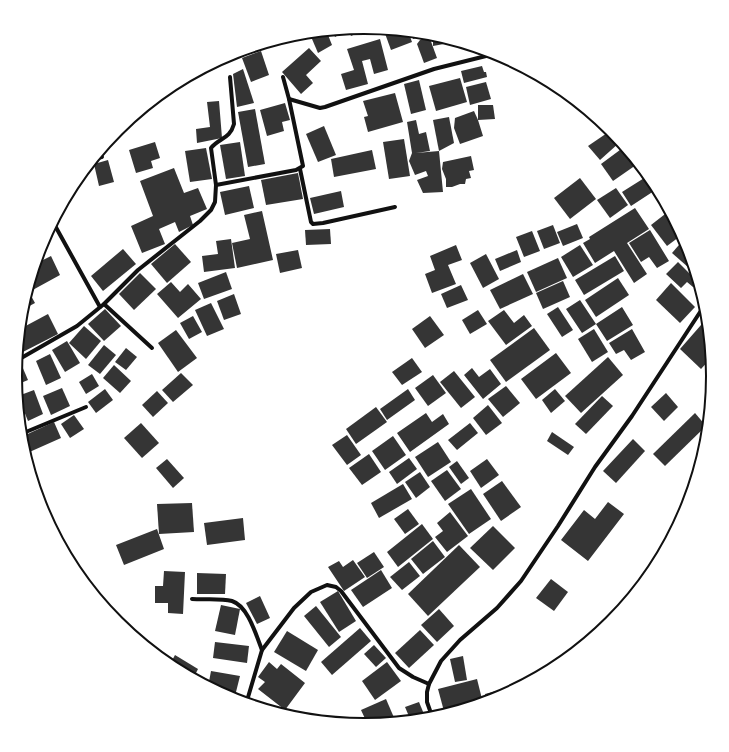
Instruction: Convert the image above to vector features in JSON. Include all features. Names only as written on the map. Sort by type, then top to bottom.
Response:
[{"type":"street","points":[[289,99],[323,108],[434,69],[486,56]]},
{"type":"street","points":[[23,358],[77,326],[104,304],[138,270],[200,221],[211,210],[215,202],[216,185],[211,148],[213,145],[226,138],[232,130],[234,124],[230,77]]},
{"type":"street","points":[[283,77],[289,99],[302,166],[300,169],[311,222],[313,224],[323,223],[395,207]]},
{"type":"street","points":[[216,185],[300,169]]},
{"type":"street","points":[[56,227],[100,307]]},
{"type":"street","points":[[104,304],[152,348]]},
{"type":"street","points":[[431,712],[427,692],[429,684],[441,661],[460,640],[497,608],[521,580],[558,526],[571,503],[595,467],[632,416],[700,311]]},
{"type":"street","points":[[27,431],[86,406]]},
{"type":"street","points":[[248,698],[262,650],[294,608],[311,592],[327,585],[332,585],[341,591],[399,668],[413,677],[429,684]]},
{"type":"street","points":[[192,599],[225,600],[240,605],[248,616],[262,650]]},
{"type":"building","points":[[385,34],[410,36],[412,42],[391,50]]},
{"type":"building","points":[[328,35],[332,45],[318,53],[311,38]]},
{"type":"building","points":[[380,39],[388,70],[374,74],[370,59],[362,61],[368,84],[346,90],[341,74],[354,70],[347,49]]},
{"type":"building","points":[[423,39],[430,40],[437,58],[424,63],[417,44]]},
{"type":"building","points":[[433,40],[446,44],[433,46]]},
{"type":"building","points":[[309,48],[321,61],[306,75],[313,83],[301,94],[282,72]]},
{"type":"building","points":[[261,51],[269,75],[251,82],[242,58]]},
{"type":"building","points":[[482,66],[487,77],[464,83],[461,71]]},
{"type":"building","points":[[243,69],[254,103],[237,107],[233,74]]},
{"type":"building","points":[[460,78],[467,102],[436,111],[429,86]]},
{"type":"building","points":[[419,80],[426,110],[411,114],[404,84]]},
{"type":"building","points":[[486,82],[491,99],[470,105],[466,87]]},
{"type":"building","points":[[395,93],[403,122],[368,132],[364,117],[368,116],[363,101]]},
{"type":"building","points":[[219,101],[222,138],[197,143],[196,129],[210,127],[207,102]]},
{"type":"building","points":[[285,103],[290,120],[282,122],[284,131],[267,136],[260,110]]},
{"type":"building","points":[[478,105],[493,105],[495,119],[478,120]]},
{"type":"building","points":[[255,109],[265,164],[248,167],[238,112]]},
{"type":"building","points":[[474,111],[483,136],[460,144],[454,128],[455,118]]},
{"type":"building","points":[[449,117],[454,143],[439,151],[433,120]]},
{"type":"building","points":[[416,120],[419,134],[426,132],[430,151],[416,153],[439,151],[443,192],[423,193],[417,180],[428,176],[426,171],[415,175],[409,161],[412,153],[407,122]]},
{"type":"building","points":[[324,126],[336,155],[318,162],[306,134]]},
{"type":"building","points":[[606,133],[617,145],[600,160],[588,146]]},
{"type":"building","points":[[404,139],[410,176],[389,179],[383,142]]},
{"type":"building","points":[[155,142],[160,158],[151,161],[153,168],[136,173],[129,150]]},
{"type":"building","points":[[240,142],[245,176],[226,179],[220,145]]},
{"type":"building","points":[[206,148],[212,179],[190,182],[185,151]]},
{"type":"building","points":[[621,149],[635,166],[613,181],[601,164]]},
{"type":"building","points":[[372,150],[376,169],[334,177],[331,159]]},
{"type":"building","points":[[471,156],[474,170],[469,171],[471,178],[466,179],[465,184],[446,187],[446,179],[442,169],[443,162]]},
{"type":"building","points":[[108,160],[114,182],[99,186],[94,165],[96,163]]},
{"type":"building","points":[[174,168],[184,193],[198,188],[207,209],[190,216],[193,225],[179,232],[175,222],[159,229],[165,244],[142,253],[131,226],[153,216],[140,181]]},
{"type":"building","points":[[298,173],[303,199],[266,205],[261,180]]},
{"type":"building","points":[[580,178],[596,199],[570,219],[554,198]]},
{"type":"building","points":[[644,178],[653,192],[631,206],[622,192]]},
{"type":"building","points":[[249,186],[254,208],[225,215],[220,192]]},
{"type":"building","points":[[616,188],[628,205],[610,218],[597,200]]},
{"type":"building","points":[[341,191],[344,207],[314,214],[310,198]]},
{"type":"building","points":[[635,208],[649,229],[627,243],[647,274],[634,283],[614,251],[595,263],[583,243],[590,239],[589,237]]},
{"type":"building","points":[[262,211],[273,260],[237,268],[232,243],[250,239],[244,215]]},
{"type":"building","points":[[666,214],[678,238],[667,246],[651,225]]},
{"type":"building","points":[[577,224],[583,238],[563,246],[557,232]]},
{"type":"building","points":[[553,225],[560,243],[544,249],[537,231]]},
{"type":"building","points":[[330,229],[331,244],[306,245],[305,230]]},
{"type":"building","points":[[650,230],[669,261],[657,268],[649,257],[641,262],[629,243]]},
{"type":"building","points":[[532,231],[540,251],[524,257],[516,237]]},
{"type":"building","points":[[231,239],[235,268],[204,272],[202,256],[218,254],[216,241]]},
{"type":"building","points":[[680,243],[690,269],[672,253]]},
{"type":"building","points":[[175,244],[191,262],[167,283],[151,264]]},
{"type":"building","points":[[456,245],[462,260],[448,265],[456,284],[432,293],[425,274],[435,270],[430,256]]},
{"type":"building","points":[[580,245],[593,265],[573,277],[561,257]]},
{"type":"building","points":[[123,249],[136,264],[103,291],[91,276]]},
{"type":"building","points":[[298,250],[302,268],[280,273],[276,254]]},
{"type":"building","points":[[517,250],[521,262],[500,271],[495,259]]},
{"type":"building","points":[[486,254],[499,279],[483,288],[470,263]]},
{"type":"building","points":[[51,256],[60,275],[33,290],[40,266],[42,260]]},
{"type":"building","points":[[615,256],[624,271],[584,295],[575,280]]},
{"type":"building","points":[[558,258],[567,278],[536,292],[527,272]]},
{"type":"building","points":[[678,262],[692,276],[695,285],[693,287],[687,282],[681,288],[666,274]]},
{"type":"building","points":[[226,272],[232,289],[204,299],[198,283]]},
{"type":"building","points":[[140,273],[156,289],[134,310],[119,294]]},
{"type":"building","points":[[523,274],[533,294],[500,309],[490,290]]},
{"type":"building","points":[[618,278],[629,295],[596,317],[585,300]]},
{"type":"building","points":[[563,281],[570,297],[543,309],[536,293]]},
{"type":"building","points":[[171,282],[180,292],[188,284],[201,299],[178,318],[157,294]]},
{"type":"building","points":[[671,283],[695,307],[680,323],[656,300]]},
{"type":"building","points":[[461,285],[468,300],[447,308],[441,294]]},
{"type":"building","points":[[234,294],[241,314],[224,320],[217,301]]},
{"type":"building","points":[[32,297],[35,303],[30,306]]},
{"type":"building","points":[[580,300],[596,324],[582,333],[566,309]]},
{"type":"building","points":[[211,303],[224,329],[207,336],[195,310]]},
{"type":"building","points":[[558,307],[573,330],[562,337],[547,314]]},
{"type":"building","points":[[622,307],[633,325],[607,341],[596,324]]},
{"type":"building","points":[[105,309],[121,326],[104,341],[88,324]]},
{"type":"building","points":[[478,310],[487,324],[470,334],[462,320]]},
{"type":"building","points":[[504,310],[514,323],[524,315],[532,326],[506,345],[488,321]]},
{"type":"building","points":[[48,314],[58,334],[23,352],[26,326]]},
{"type":"building","points":[[193,316],[202,332],[189,339],[180,323]]},
{"type":"building","points":[[430,316],[444,335],[425,348],[412,329]]},
{"type":"building","points":[[703,323],[706,363],[701,369],[680,349]]},
{"type":"building","points":[[84,326],[101,341],[86,359],[69,343]]},
{"type":"building","points":[[534,328],[550,350],[506,382],[490,360]]},
{"type":"building","points":[[594,329],[608,352],[592,362],[578,339]]},
{"type":"building","points":[[632,329],[645,352],[631,360],[624,350],[616,354],[609,343]]},
{"type":"building","points":[[176,330],[197,358],[178,372],[158,343]]},
{"type":"building","points":[[67,341],[80,363],[65,372],[52,350]]},
{"type":"building","points":[[104,345],[116,355],[100,374],[88,365]]},
{"type":"building","points":[[126,348],[137,357],[126,370],[115,362]]},
{"type":"building","points":[[556,353],[571,373],[536,399],[521,379]]},
{"type":"building","points":[[50,354],[61,378],[46,385],[36,361]]},
{"type":"building","points":[[608,357],[623,375],[581,413],[565,396]]},
{"type":"building","points":[[412,358],[422,372],[402,385],[392,372]]},
{"type":"building","points":[[114,365],[131,381],[120,393],[103,378]]},
{"type":"building","points":[[22,367],[28,380],[22,382]]},
{"type":"building","points":[[472,368],[479,377],[490,369],[501,384],[483,399],[464,375]]},
{"type":"building","points":[[454,371],[475,397],[461,408],[440,382]]},
{"type":"building","points":[[181,373],[193,385],[173,402],[162,390]]},
{"type":"building","points":[[92,374],[99,386],[86,394],[79,382]]},
{"type":"building","points":[[433,375],[446,393],[428,406],[415,388]]},
{"type":"building","points":[[506,386],[520,403],[503,417],[488,399]]},
{"type":"building","points":[[62,388],[70,406],[51,415],[43,396]]},
{"type":"building","points":[[105,389],[113,400],[96,413],[88,402]]},
{"type":"building","points":[[408,389],[415,400],[387,420],[380,409]]},
{"type":"building","points":[[555,389],[565,401],[551,413],[542,400]]},
{"type":"building","points":[[34,390],[43,414],[28,421],[24,411],[23,394]]},
{"type":"building","points":[[157,391],[168,403],[153,417],[142,405]]},
{"type":"building","points":[[666,393],[678,407],[664,421],[651,407]]},
{"type":"building","points":[[602,396],[613,406],[586,434],[575,424]]},
{"type":"building","points":[[488,405],[502,423],[486,435],[473,418]]},
{"type":"building","points":[[376,407],[387,422],[356,444],[346,429]]},
{"type":"building","points":[[426,413],[432,422],[443,414],[449,424],[410,452],[397,433]]},
{"type":"building","points":[[695,413],[704,423],[702,429],[665,466],[653,454]]},
{"type":"building","points":[[74,415],[84,429],[70,438],[61,424]]},
{"type":"building","points":[[54,422],[61,438],[31,451],[27,434]]},
{"type":"building","points":[[141,423],[159,443],[142,458],[124,438]]},
{"type":"building","points":[[470,423],[478,433],[457,450],[448,440]]},
{"type":"building","points":[[552,432],[574,447],[568,455],[547,441]]},
{"type":"building","points":[[347,435],[361,455],[347,465],[332,445]]},
{"type":"building","points":[[393,436],[406,455],[385,470],[372,451]]},
{"type":"building","points":[[633,439],[645,451],[616,483],[603,471]]},
{"type":"building","points":[[438,442],[451,462],[428,477],[415,457]]},
{"type":"building","points":[[369,454],[381,472],[362,485],[349,468]]},
{"type":"building","points":[[409,458],[417,469],[397,484],[389,472]]},
{"type":"building","points":[[167,459],[184,478],[173,488],[156,468]]},
{"type":"building","points":[[487,459],[499,475],[481,488],[470,471]]},
{"type":"building","points":[[457,461],[469,478],[461,484],[449,467]]},
{"type":"building","points":[[447,470],[461,489],[445,501],[431,481]]},
{"type":"building","points":[[420,472],[430,487],[416,498],[405,482]]},
{"type":"building","points":[[502,481],[521,507],[501,521],[483,494]]},
{"type":"building","points":[[403,484],[412,499],[379,518],[371,503]]},
{"type":"building","points":[[471,489],[491,519],[469,534],[448,504]]},
{"type":"building","points":[[608,502],[624,514],[588,561],[561,540],[584,510],[595,519]]},
{"type":"building","points":[[192,503],[194,532],[159,534],[157,504]]},
{"type":"building","points":[[408,509],[419,524],[405,534],[394,519]]},
{"type":"building","points":[[450,512],[468,536],[447,552],[435,537],[443,531],[437,523]]},
{"type":"building","points":[[243,518],[245,540],[207,545],[204,523]]},
{"type":"building","points":[[422,524],[433,539],[398,567],[387,552]]},
{"type":"building","points":[[493,526],[515,548],[493,570],[470,548]]},
{"type":"building","points":[[157,529],[164,549],[124,565],[116,545]]},
{"type":"building","points":[[433,541],[445,557],[423,574],[411,559]]},
{"type":"building","points":[[459,545],[480,567],[428,616],[408,594]]},
{"type":"building","points":[[374,552],[384,567],[367,578],[357,563]]},
{"type":"building","points":[[353,560],[365,577],[344,591],[328,567],[339,561],[343,567]]},
{"type":"building","points":[[409,562],[420,576],[402,590],[390,577]]},
{"type":"building","points":[[381,570],[392,588],[363,607],[351,590]]},
{"type":"building","points":[[164,571],[185,572],[183,614],[168,613],[168,603],[155,603],[155,586],[163,586]]},
{"type":"building","points":[[197,573],[226,574],[225,594],[197,594]]},
{"type":"building","points":[[551,579],[568,592],[554,611],[536,598]]},
{"type":"building","points":[[338,591],[356,621],[339,632],[320,602]]},
{"type":"building","points":[[260,596],[270,618],[257,624],[246,603]]},
{"type":"building","points":[[221,605],[240,609],[235,635],[215,631]]},
{"type":"building","points":[[316,606],[341,637],[329,647],[304,616]]},
{"type":"building","points":[[439,609],[454,626],[437,642],[421,625]]},
{"type":"building","points":[[360,628],[371,641],[332,675],[321,662]]},
{"type":"building","points":[[420,630],[434,645],[409,668],[395,653]]},
{"type":"building","points":[[287,631],[318,650],[306,671],[274,652]]},
{"type":"building","points":[[215,642],[249,646],[247,663],[213,658]]},
{"type":"building","points":[[374,645],[386,658],[376,667],[364,654]]},
{"type":"building","points":[[175,655],[198,669],[195,674],[172,660]]},
{"type":"building","points":[[463,656],[467,680],[455,682],[450,659]]},
{"type":"building","points":[[269,662],[277,669],[281,664],[305,683],[286,709],[258,689],[265,682],[258,677]]},
{"type":"building","points":[[387,662],[401,681],[375,700],[362,681]]},
{"type":"building","points":[[211,671],[240,676],[236,693],[209,681]]},
{"type":"building","points":[[477,679],[482,697],[443,709],[438,689]]},
{"type":"building","points":[[496,691],[496,692],[486,696],[485,694]]},
{"type":"building","points":[[386,699],[394,717],[365,718],[361,710]]},
{"type":"building","points":[[419,702],[424,713],[409,716],[405,707]]}]
